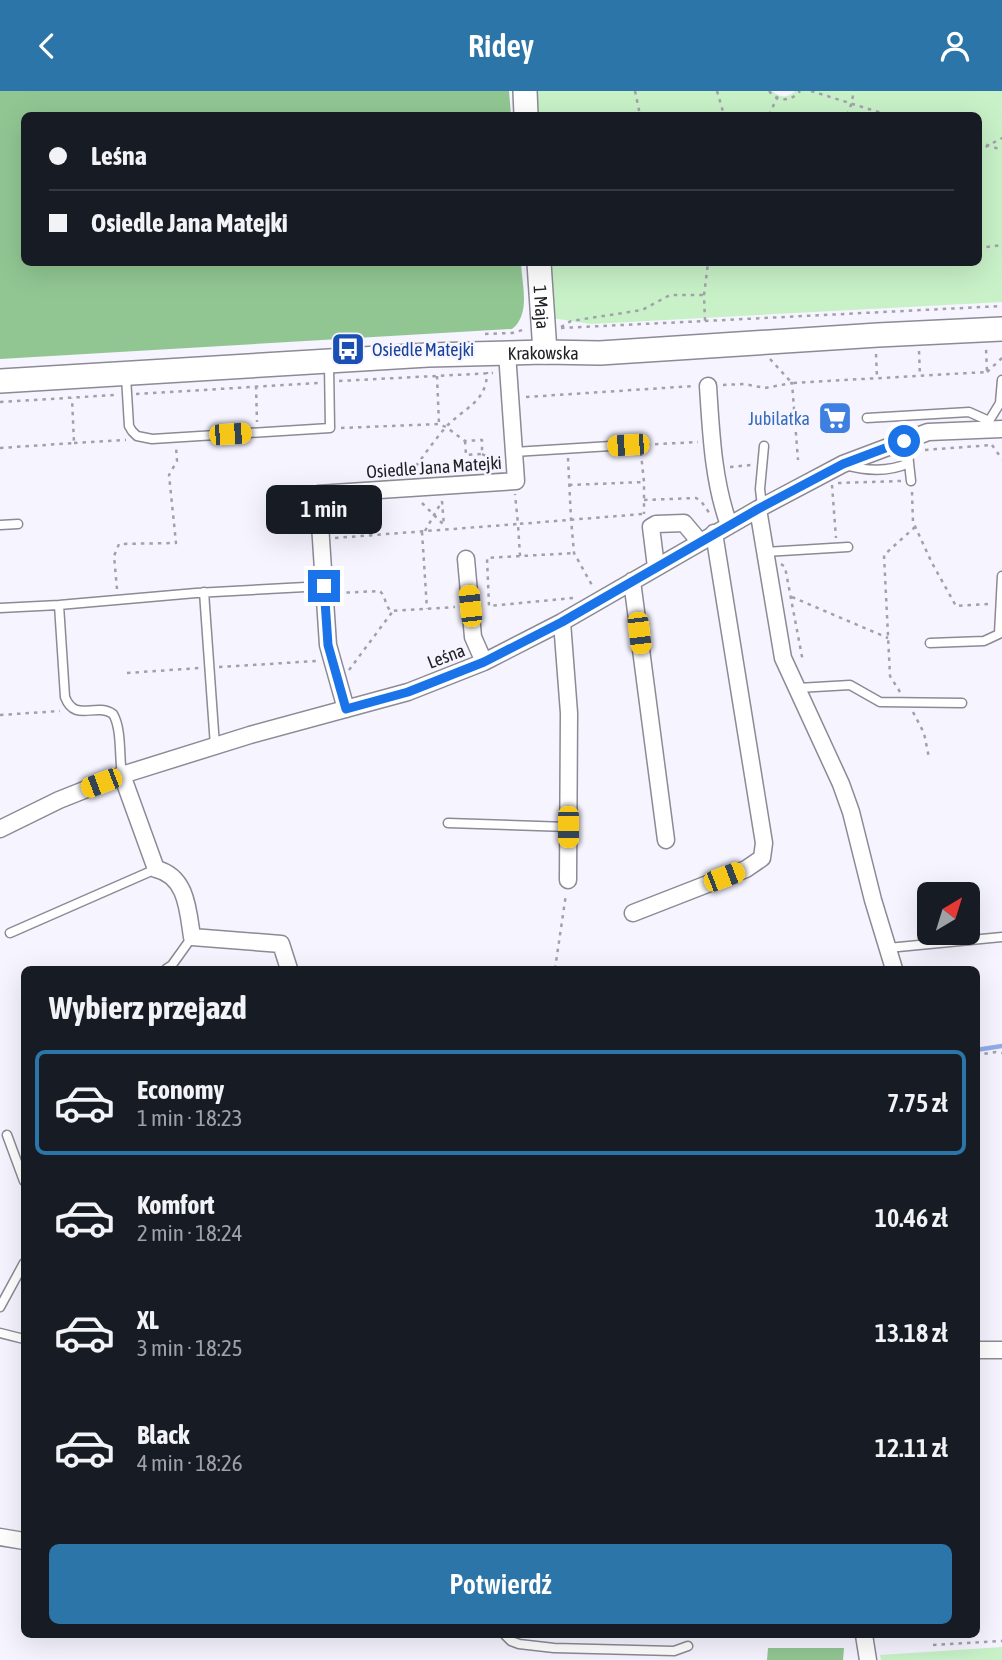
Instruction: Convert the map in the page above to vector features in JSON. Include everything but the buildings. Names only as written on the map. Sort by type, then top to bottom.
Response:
[{"type":"street","points":[[525,91],[526,112]]},
{"type":"street","name":"1 Maja","points":[[540,266],[552,328],[545,352]]},
{"type":"street","name":"Krakowska","points":[[0,381],[126,384],[329,372],[507,353],[600,353],[1002,329]]},
{"type":"street","name":"Osiedle Jana Matejki","points":[[346,709],[328,645],[318,494],[516,481],[507,353]]},
{"type":"street","points":[[633,913],[746,869],[762,858],[764,843],[721,529],[722,504],[712,442],[708,386]]},
{"type":"street","name":"Leśna","points":[[0,829],[59,800],[122,775],[408,692],[484,662],[562,622],[760,507],[843,464],[906,446],[928,432],[993,431]]},
{"type":"street","points":[[760,507],[783,657],[845,793],[893,966]]},
{"type":"street","points":[[648,521],[656,524],[684,523],[700,542]]},
{"type":"street","points":[[648,521],[656,567]]},
{"type":"street","points":[[466,559],[473,637],[484,662]]},
{"type":"street","points":[[632,581],[666,840]]},
{"type":"street","points":[[562,622],[569,700],[568,880]]},
{"type":"street","points":[[122,775],[156,869],[173,876],[182,889],[192,937],[281,944],[288,966]]},
{"type":"street","points":[[980,1350],[1002,1349]]},
{"type":"street","points":[[0,1537],[21,1540]]},
{"type":"street","points":[[864,1638],[868,1660]]},
{"type":"lane","points":[[126,384],[129,426],[132,431],[146,439],[175,438],[330,428],[329,372]]},
{"type":"lane","points":[[867,418],[969,412],[993,431],[1000,404],[1002,380]]},
{"type":"lane","points":[[514,453],[628,445]]},
{"type":"lane","points":[[760,507],[764,446]]},
{"type":"lane","points":[[906,446],[911,481]]},
{"type":"lane","points":[[843,464],[863,470],[899,467],[909,463]]},
{"type":"lane","points":[[0,525],[18,524]]},
{"type":"lane","points":[[765,552],[848,547]]},
{"type":"lane","points":[[930,643],[984,641],[999,634],[1002,576]]},
{"type":"lane","points":[[0,608],[204,592],[324,590]]},
{"type":"lane","points":[[204,592],[215,746]]},
{"type":"lane","points":[[59,605],[65,697],[68,705],[76,711],[104,710],[113,714],[117,724],[122,775]]},
{"type":"lane","points":[[798,688],[850,685],[880,702],[962,703]]},
{"type":"lane","points":[[448,823],[568,827]]},
{"type":"lane","points":[[10,933],[156,869]]},
{"type":"lane","points":[[170,966],[192,937]]},
{"type":"lane","points":[[888,948],[1002,937]]},
{"type":"lane","points":[[7,1135],[21,1173]]},
{"type":"lane","points":[[0,1307],[21,1268]]},
{"type":"lane","points":[[0,1333],[21,1338]]},
{"type":"lane","points":[[508,1638],[519,1644],[554,1648],[674,1651],[688,1646]]},
{"type":"path","points":[[635,91],[639,112]]},
{"type":"path","points":[[717,91],[723,112]]},
{"type":"path","points":[[769,91],[777,98],[788,100],[800,91]]},
{"type":"path","points":[[811,91],[878,112]]},
{"type":"path","points":[[848,112],[854,91]]},
{"type":"path","points":[[770,112],[777,98]]},
{"type":"path","points":[[982,149],[1002,138]]},
{"type":"path","points":[[982,143],[1002,150]]},
{"type":"path","points":[[982,248],[1002,245]]},
{"type":"path","points":[[705,321],[704,295],[708,266]]},
{"type":"path","points":[[552,328],[571,321],[642,310],[670,295],[704,295]]},
{"type":"path","points":[[485,334],[552,328],[1002,306]]},
{"type":"path","points":[[986,347],[987,372]]},
{"type":"path","points":[[919,351],[920,376]]},
{"type":"path","points":[[876,353],[877,378]]},
{"type":"path","points":[[510,398],[744,384],[765,388],[792,383],[987,372],[1002,358]]},
{"type":"path","points":[[770,359],[792,383],[799,460]]},
{"type":"path","points":[[0,402],[72,398],[126,384],[256,386],[329,372],[437,376],[487,374],[487,385],[479,399],[446,427],[398,489]]},
{"type":"path","points":[[437,376],[439,424]]},
{"type":"path","points":[[256,386],[257,433]]},
{"type":"path","points":[[72,398],[74,443]]},
{"type":"path","points":[[330,428],[439,424],[466,441],[482,440],[482,454],[466,455],[466,441]]},
{"type":"path","points":[[993,431],[1002,445]]},
{"type":"path","points":[[906,446],[993,431]]},
{"type":"path","points":[[993,431],[1002,459]]},
{"type":"path","points":[[118,600],[114,555],[119,544],[176,543],[169,475],[177,461],[175,438]]},
{"type":"path","points":[[0,448],[146,439]]},
{"type":"path","points":[[628,445],[712,442]]},
{"type":"path","points":[[321,539],[444,527],[571,519],[648,521],[640,445]]},
{"type":"path","points":[[716,468],[762,464]]},
{"type":"path","points":[[568,465],[574,553],[594,589],[587,593]]},
{"type":"path","points":[[835,532],[830,481],[911,481],[913,522],[956,606],[990,604]]},
{"type":"path","points":[[569,485],[644,482]]},
{"type":"path","points":[[515,494],[520,556]]},
{"type":"path","points":[[644,500],[696,498],[721,529]]},
{"type":"path","points":[[427,609],[423,531],[435,516],[442,501],[444,527]]},
{"type":"path","points":[[422,503],[444,527]]},
{"type":"path","points":[[915,527],[884,555],[890,676],[924,733],[929,758]]},
{"type":"path","points":[[574,553],[486,558],[489,606],[579,597]]},
{"type":"path","points":[[324,590],[380,591],[385,596],[389,610],[393,611],[470,606]]},
{"type":"path","points":[[790,596],[888,638]]},
{"type":"path","points":[[338,683],[393,611]]},
{"type":"path","points":[[127,673],[331,660]]},
{"type":"path","points":[[0,715],[76,711]]},
{"type":"path","points":[[555,966],[568,880]]},
{"type":"path","points":[[980,1054],[1002,1053]]},
{"type":"path","points":[[933,1646],[1002,1641]]},
{"type":"green space","points":[[0,91],[509,91],[511,112],[21,112],[21,266],[521,266],[524,299],[522,315],[512,329],[0,359]]},
{"type":"green space","points":[[534,91],[772,91],[784,96],[795,91],[1002,91],[1002,302],[591,324],[552,318],[548,266],[982,266],[982,112],[536,112]]},
{"type":"green space","points":[[1002,1647],[1002,1660],[881,1660],[880,1655]]},
{"type":"green space","points":[[768,1648],[844,1648],[843,1660],[767,1660]]},
{"type":"waterway","points":[[980,1049],[1002,1046]]},
{"type":"place","name":"Osiedle Matejki","points":[[348,349]]},
{"type":"place","name":"Jubilatka","points":[[835,418]]},
{"type":"route","points":[[324,586],[328,645],[346,709],[408,692],[484,662],[562,622],[758,509],[843,464],[904,441]]}]
